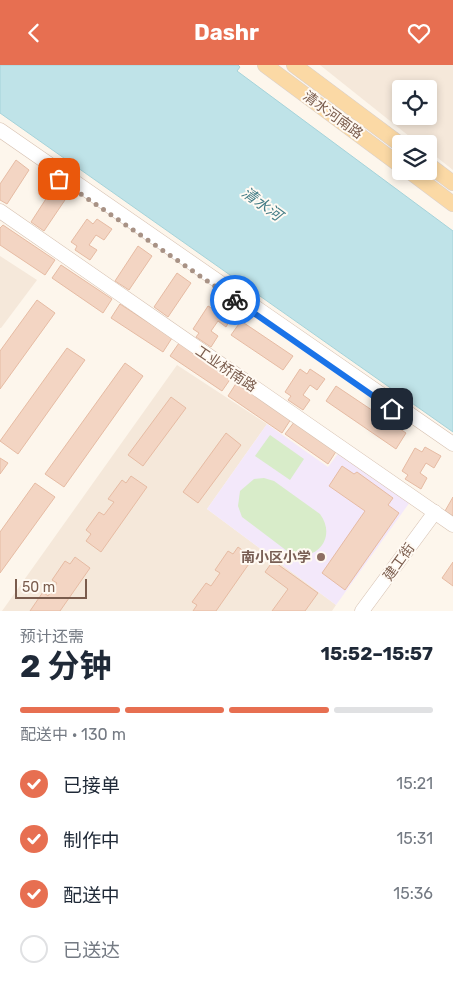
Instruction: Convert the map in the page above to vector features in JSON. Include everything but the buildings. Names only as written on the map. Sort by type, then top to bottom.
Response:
[{"type":"main road","name":"清水河南路","points":[[265,65],[392,158]]},
{"type":"main road","name":"清水河南路","points":[[294,65],[392,138]]},
{"type":"main road","points":[[0,130],[453,444]]},
{"type":"main road","points":[[0,139],[453,452]]},
{"type":"main road","points":[[437,171],[453,183]]},
{"type":"main road","points":[[421,180],[453,204]]},
{"type":"main road","name":"工业桥南路","points":[[0,211],[453,525]]},
{"type":"main road","name":"建工街","points":[[362,611],[435,512]]},
{"type":"shaded area","points":[[320,65],[453,65],[453,170],[437,157],[437,135],[408,135],[395,125],[437,125],[437,80],[392,80],[392,122]]},
{"type":"shaded area","points":[[0,256],[37,280],[1,328],[0,328]]},
{"type":"shaded area","points":[[177,365],[267,424],[207,509],[336,605],[332,611],[2,611]]},
{"type":"shaded area","name":"南小区小学","points":[[267,424],[328,467],[340,451],[410,502],[336,605],[207,509]]},
{"type":"green space","points":[[270,435],[304,459],[290,480],[255,456]]},
{"type":"green space","points":[[264,478],[274,481],[320,514],[325,523],[326,531],[322,546],[316,551],[300,556],[291,554],[242,517],[238,506],[240,491],[254,479]]},
{"type":"water","name":"清水河","points":[[0,65],[238,65],[240,67],[237,71],[453,231],[453,432],[0,113]]},
{"type":"way so far","points":[[59,179],[235,300]]},
{"type":"place","name":"南小区小学","points":[[321,557]]},
{"type":"route","points":[[235,300],[392,409]]}]
